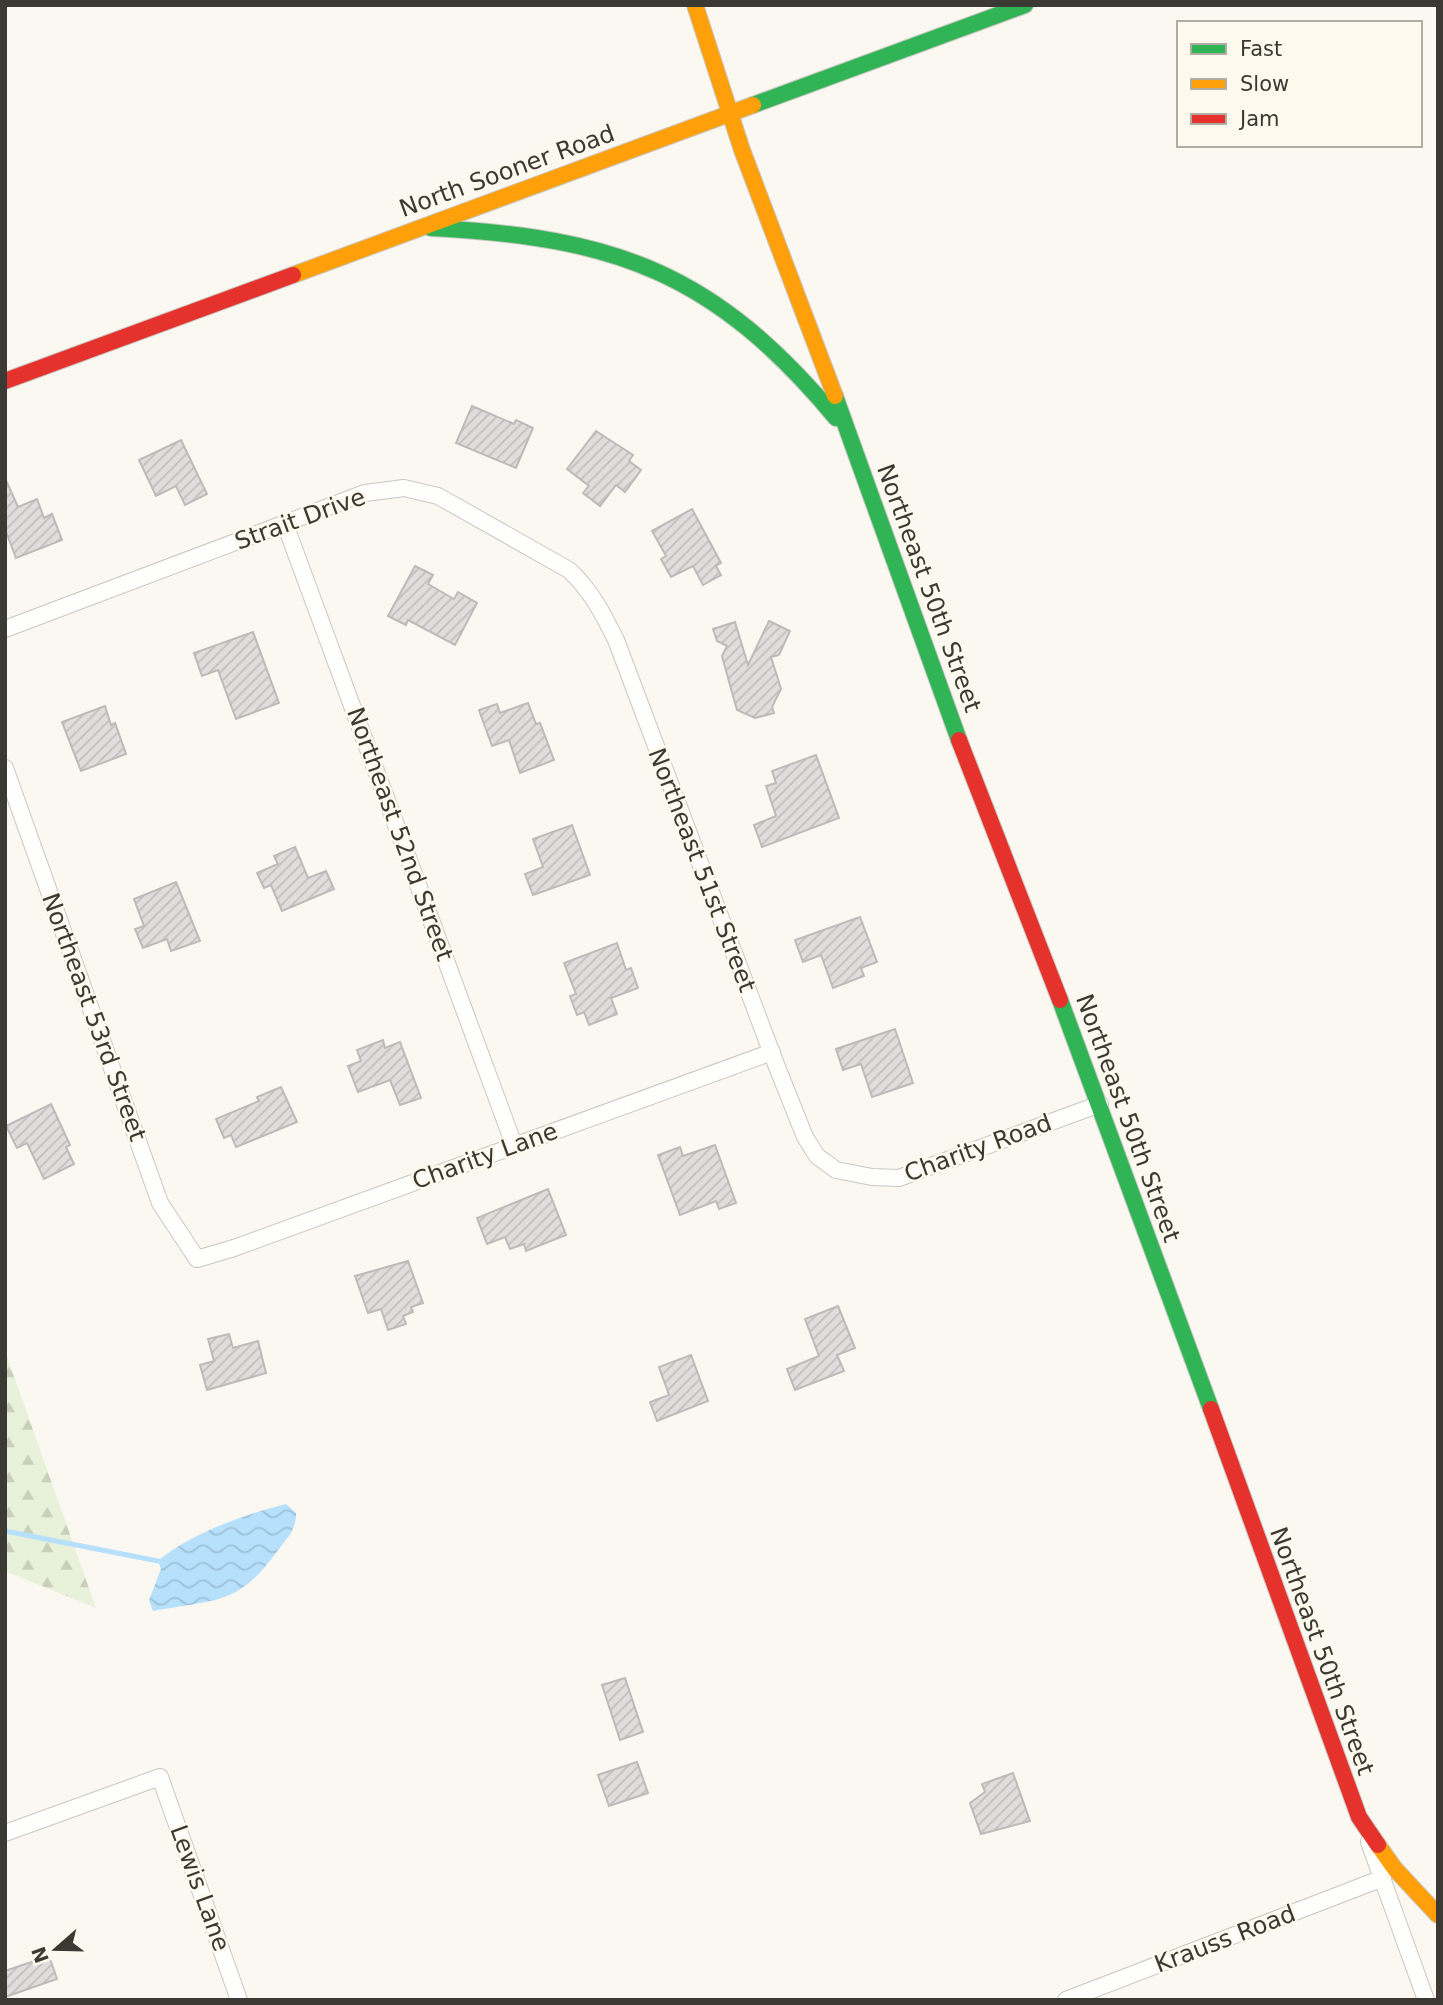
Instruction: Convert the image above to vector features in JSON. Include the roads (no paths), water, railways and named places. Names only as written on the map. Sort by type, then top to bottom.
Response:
[{"type":"street","name":"Northeast 50th Street","points":[[695,5],[731,113],[963,748],[1100,1104],[1426,2000]]},
{"type":"street","name":"North Sooner Road","points":[[5,381],[1025,5]]},
{"type":"street","name":"Northeast 50th Street","points":[[420,227],[519,234],[572,243],[644,264],[689,284],[739,317],[778,351],[813,387],[851,437]]},
{"type":"street","name":"Strait Drive","points":[[5,629],[365,494],[404,488],[458,506],[551,558],[585,584]]},
{"type":"street","name":"Northeast 52nd Street","points":[[285,524],[514,1145]]},
{"type":"street","name":"Northeast 51st Street","points":[[585,584],[616,640],[805,1137],[817,1156]]},
{"type":"street","name":"Northeast 53rd Street","points":[[5,768],[160,1203],[197,1259]]},
{"type":"street","name":"Charity Lane","points":[[197,1259],[234,1248],[772,1052]]},
{"type":"street","name":"Charity Road","points":[[817,1156],[836,1171],[899,1178],[1100,1104]]},
{"type":"street","name":"Lewis Lane","points":[[5,1833],[160,1777],[239,2000]]},
{"type":"street","name":"Northeast 50th Street","points":[[1359,1818],[1395,1869],[1438,1915]]},
{"type":"street","name":"Krauss Road","points":[[1066,2000],[1383,1878]]},
{"type":"water","points":[[286,1504],[296,1513],[293,1529],[251,1581],[224,1597],[153,1611],[149,1600],[161,1569],[158,1561],[185,1542],[219,1526]]},
{"type":"waterway","points":[[5,1531],[158,1561]]}]
